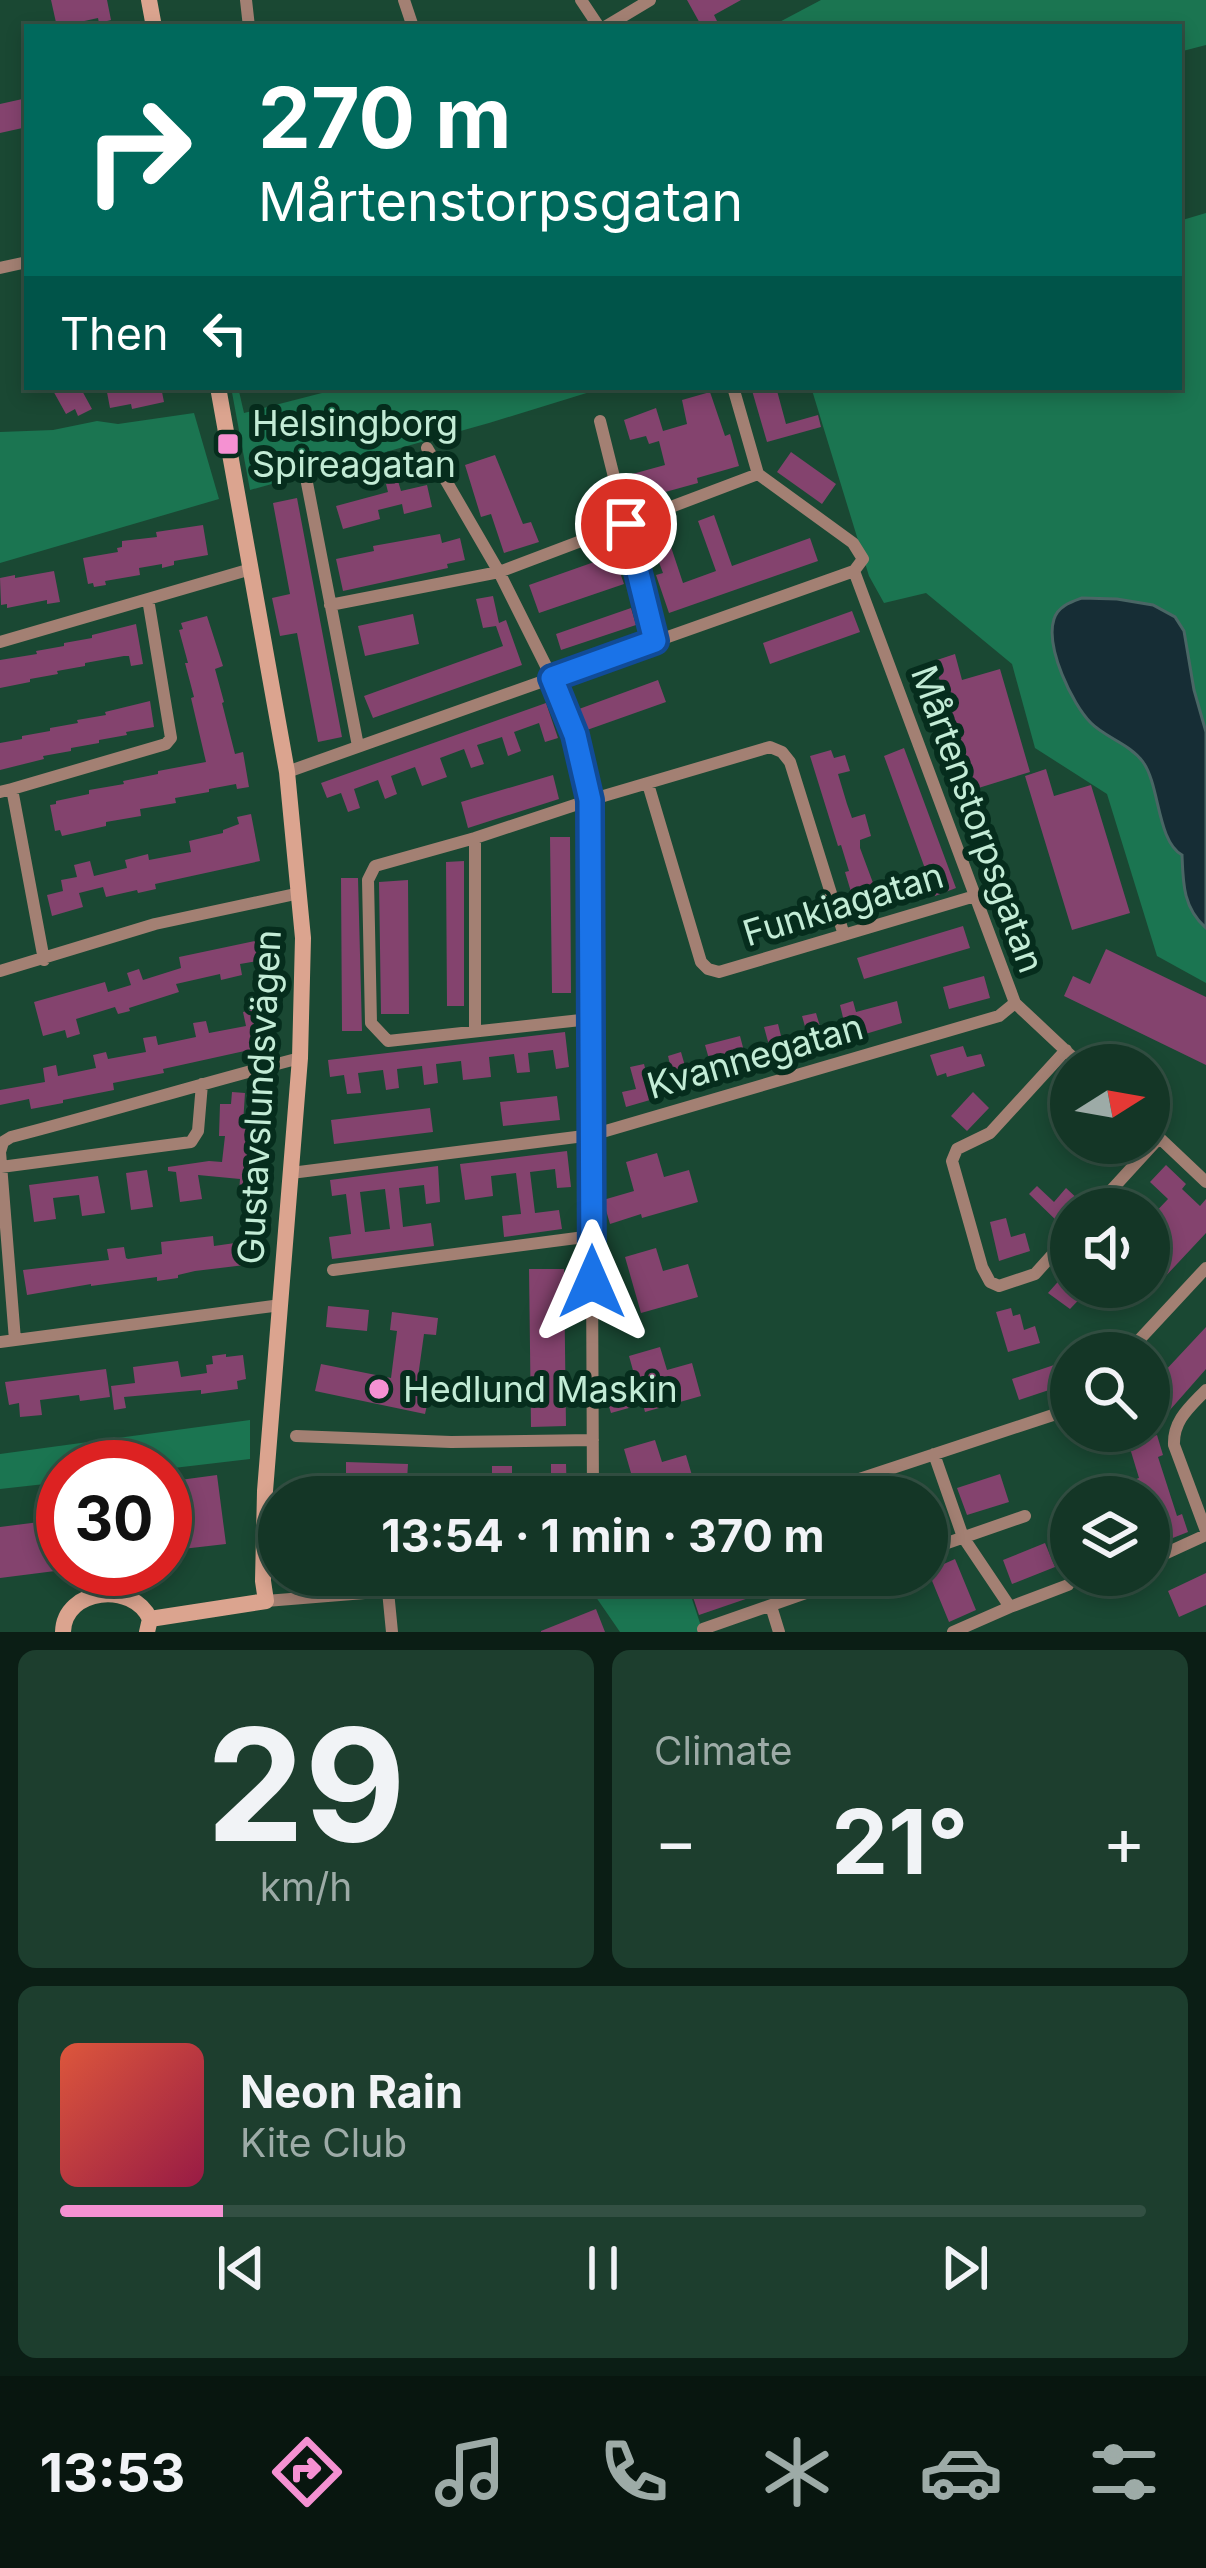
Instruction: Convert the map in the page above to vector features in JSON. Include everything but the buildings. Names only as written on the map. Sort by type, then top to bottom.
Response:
[{"type":"street","points":[[581,0],[600,24]]},
{"type":"street","points":[[607,24],[650,0]]},
{"type":"street","name":"Gustavslundsvägen","points":[[219,390],[287,772],[304,990],[265,1491],[266,1601]]},
{"type":"street","points":[[287,772],[859,565],[853,543],[758,474],[734,390]]},
{"type":"street","points":[[600,421],[655,641]]},
{"type":"street","points":[[427,448],[499,572],[552,678],[575,735],[590,800],[592,1476]]},
{"type":"street","points":[[330,605],[499,572],[758,474]]},
{"type":"street","points":[[307,483],[358,746]]},
{"type":"street","name":"Mårtenstorpsgatan","points":[[859,565],[1015,1003],[1059,1044]]},
{"type":"street","points":[[0,642],[251,569]]},
{"type":"street","points":[[44,960],[6,791],[166,744],[172,738],[148,599]]},
{"type":"street","points":[[590,1019],[388,1041],[370,1023],[368,880],[375,866],[770,747],[790,762],[844,935]]},
{"type":"street","name":"Funkiagatan","points":[[648,784],[701,962],[708,969],[718,972],[975,896]]},
{"type":"street","points":[[475,838],[476,1031]]},
{"type":"street","points":[[0,971],[155,924],[300,893]]},
{"type":"street","name":"Kvannegatan","points":[[291,1173],[592,1136],[999,1016],[1015,1003]]},
{"type":"street","points":[[280,1305],[7,1341],[1,1147],[11,1137],[300,1058]]},
{"type":"street","points":[[1050,1068],[990,1133],[957,1149],[952,1161],[990,1282],[999,1286],[1035,1274],[1050,1257]]},
{"type":"street","points":[[2,1167],[191,1142],[198,1131],[202,1084]]},
{"type":"street","points":[[1170,1148],[1206,1182]]},
{"type":"street","points":[[1111,1188],[1130,1164]]},
{"type":"street","points":[[334,1270],[592,1236]]},
{"type":"street","points":[[1146,1332],[1206,1268]]},
{"type":"street","points":[[1170,1551],[1206,1533],[1174,1445],[1174,1432],[1177,1421],[1206,1390]]},
{"type":"street","points":[[868,1476],[1050,1416]]},
{"type":"street","points":[[296,1436],[451,1442],[592,1440]]},
{"type":"street","points":[[934,1454],[963,1537],[1010,1607]]},
{"type":"street","points":[[948,1542],[1025,1516]]},
{"type":"street","points":[[953,1632],[1050,1592]]},
{"type":"street","points":[[57,1631],[74,1606],[113,1593],[139,1602],[148,1625],[266,1601],[327,1596]]},
{"type":"street","points":[[388,1596],[392,1632]]},
{"type":"street","points":[[704,1628],[799,1596]]},
{"type":"street","points":[[771,1606],[779,1632]]},
{"type":"green space","points":[[821,0],[1206,0],[1206,45],[1182,51],[1182,24],[776,24]]},
{"type":"green space","points":[[1206,213],[1206,983],[1157,956],[1107,794],[1035,748],[1012,664],[926,593],[884,603],[869,576],[812,390],[1182,390],[1182,220]]},
{"type":"green space","points":[[232,390],[239,390],[244,413],[333,390],[596,390],[489,423],[250,490]]},
{"type":"green space","points":[[194,413],[219,499],[0,563],[0,432]]},
{"type":"green space","points":[[250,1420],[250,1459],[192,1466],[192,1440],[103,1440]]},
{"type":"green space","points":[[36,1449],[36,1485],[0,1489],[0,1454]]},
{"type":"green space","points":[[595,1596],[691,1596],[703,1632],[620,1632]]},
{"type":"water","points":[[1082,598],[1153,605],[1175,617],[1184,631],[1206,732],[1206,928],[1189,903],[1182,855],[1163,826],[1149,772],[1132,750],[1091,723],[1062,674],[1053,644],[1054,619],[1062,608]]},
{"type":"place","name":"Helsingborg Spireagatan","points":[[228,444]]},
{"type":"place","name":"Hedlund Maskin","points":[[379,1389]]},
{"type":"route","points":[[592,1282],[590,800],[575,735],[552,678],[655,641],[626,524]]}]
